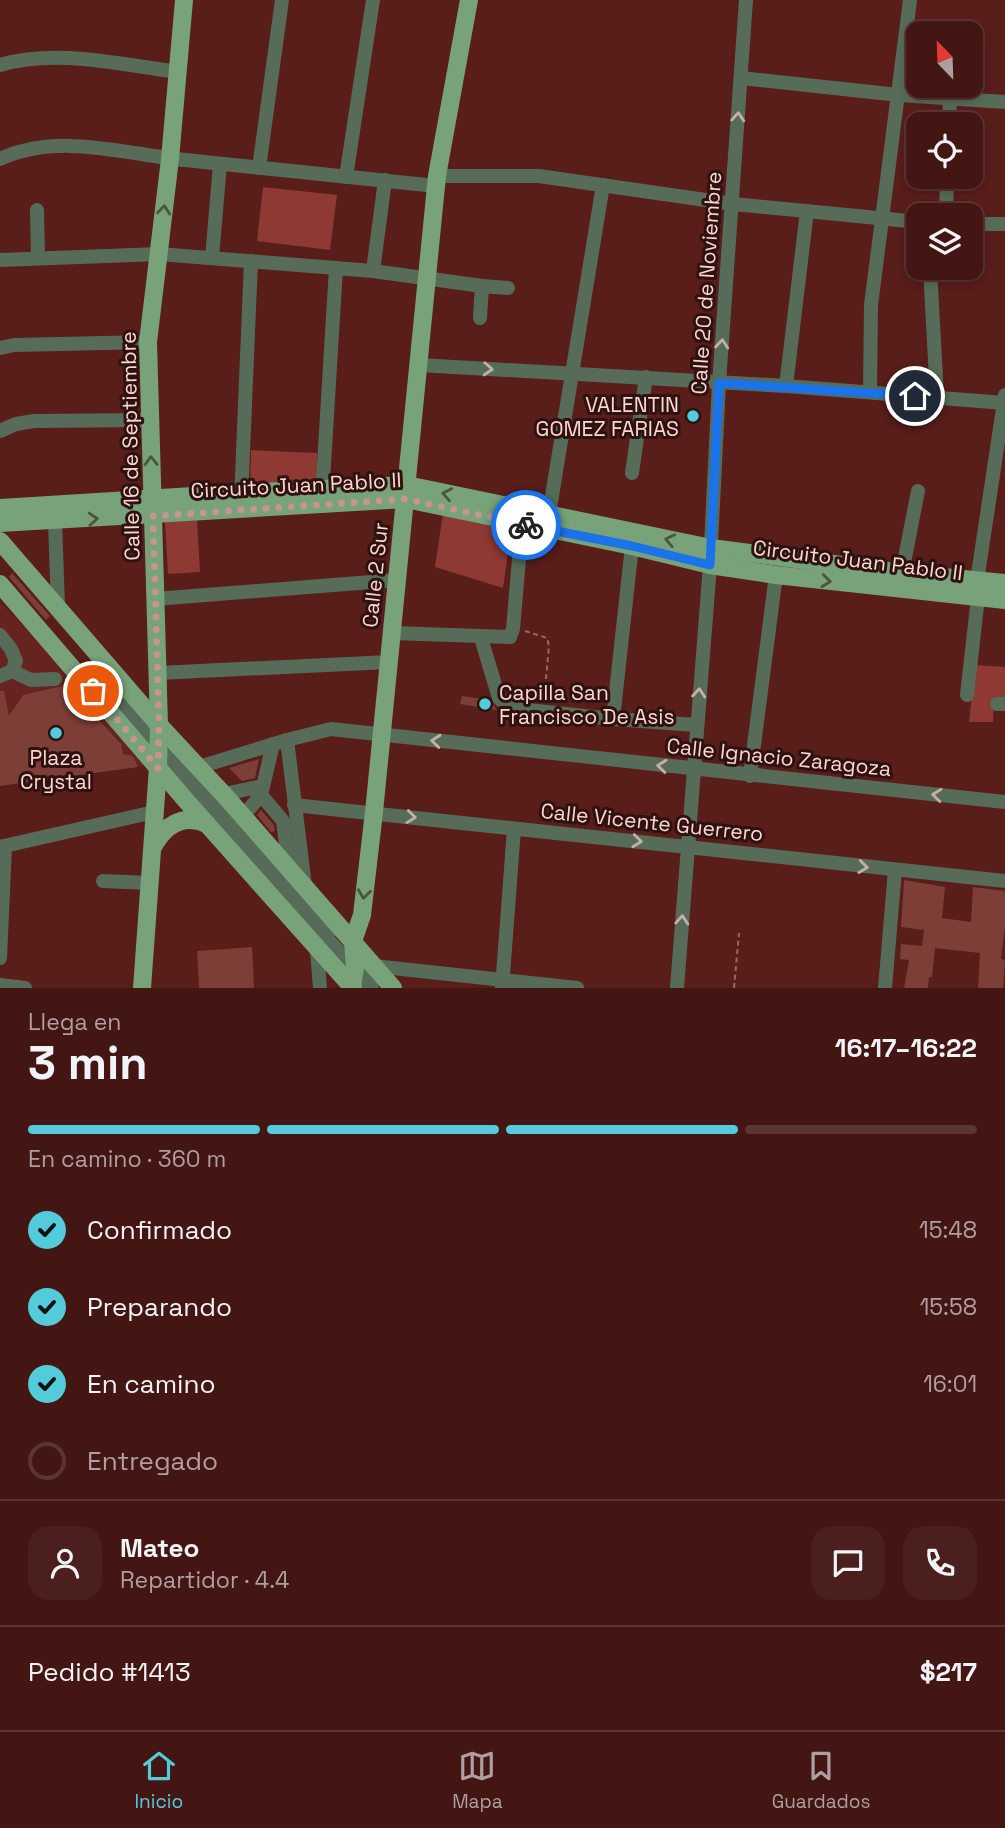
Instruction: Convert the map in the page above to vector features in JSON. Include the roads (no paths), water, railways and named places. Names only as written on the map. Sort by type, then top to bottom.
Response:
[{"type":"main road","name":"Calle 16 de Septiembre","points":[[142,988],[158,746],[148,342],[170,159],[184,0]]},
{"type":"main road","name":"Calle 2 Sur","points":[[350,959],[362,915],[374,812],[437,181],[469,0]]},
{"type":"main road","name":"Circuito Juan Pablo II","points":[[406,492],[522,524],[632,546],[710,556],[902,573],[978,589],[1005,600]]},
{"type":"main road","name":"Circuito Juan Pablo II","points":[[0,508],[153,507],[406,492],[548,514],[776,575],[978,589],[1005,583]]},
{"type":"main road","name":"Circuito Juan Pablo II","points":[[0,523],[55,521],[153,507]]},
{"type":"main road","points":[[0,541],[58,606],[158,746],[207,824],[350,959],[393,988]]},
{"type":"main road","points":[[4,592],[158,746],[199,767],[305,886],[350,959]]},
{"type":"main road","points":[[151,850],[159,836],[179,821],[191,819],[207,824]]},
{"type":"street","points":[[259,168],[282,0]]},
{"type":"street","points":[[346,177],[373,0]]},
{"type":"street","name":"Calle 20 de Noviembre","points":[[677,988],[710,556],[719,383],[746,0]]},
{"type":"street","points":[[870,392],[871,305],[880,218],[910,0]]},
{"type":"street","points":[[0,65],[33,59],[62,58],[179,72]]},
{"type":"street","points":[[741,78],[899,95],[1005,102]]},
{"type":"street","points":[[949,112],[950,99]]},
{"type":"street","points":[[0,159],[32,148],[79,146],[170,159],[385,180],[437,181],[514,174],[733,204],[906,221]]},
{"type":"street","points":[[212,258],[220,164]]},
{"type":"street","points":[[373,271],[385,180]]},
{"type":"street","points":[[548,514],[603,185]]},
{"type":"street","points":[[37,210],[37,258]]},
{"type":"street","points":[[786,386],[807,211]]},
{"type":"street","points":[[983,224],[1005,224]]},
{"type":"street","points":[[0,260],[159,254],[373,271],[508,288]]},
{"type":"street","points":[[241,501],[251,261]]},
{"type":"street","points":[[322,498],[336,268]]},
{"type":"street","points":[[931,280],[937,397]]},
{"type":"street","points":[[480,318],[482,286]]},
{"type":"street","points":[[0,348],[148,342]]},
{"type":"street","points":[[419,365],[1004,399],[999,474],[978,589],[967,695]]},
{"type":"street","points":[[632,473],[646,377]]},
{"type":"street","points":[[0,431],[16,424],[34,421],[150,420]]},
{"type":"street","points":[[902,573],[918,491]]},
{"type":"street","points":[[55,521],[58,606]]},
{"type":"street","points":[[391,633],[510,637],[513,629],[522,524]]},
{"type":"street","points":[[613,719],[632,546]]},
{"type":"street","points":[[0,552],[158,746]]},
{"type":"street","points":[[750,776],[776,575]]},
{"type":"street","points":[[0,577],[158,746],[350,959],[372,988]]},
{"type":"street","points":[[155,599],[397,580]]},
{"type":"street","points":[[0,635],[15,657],[15,666],[6,674]]},
{"type":"street","points":[[481,638],[503,704],[509,708],[696,725]]},
{"type":"street","points":[[158,673],[389,662]]},
{"type":"street","points":[[6,674],[31,680],[55,679]]},
{"type":"street","name":"Calle Ignacio Zaragoza","points":[[199,767],[331,729],[1005,802]]},
{"type":"street","points":[[243,816],[262,790],[280,742]]},
{"type":"street","points":[[280,742],[295,805],[305,886]]},
{"type":"street","points":[[223,794],[262,790]]},
{"type":"street","points":[[262,790],[283,821],[289,867]]},
{"type":"street","name":"Calle Vicente Guerrero","points":[[295,805],[687,846],[955,879],[1005,881]]},
{"type":"street","points":[[0,958],[2,846],[154,813]]},
{"type":"street","points":[[503,984],[514,829]]},
{"type":"street","points":[[885,988],[895,870]]},
{"type":"street","points":[[103,881],[149,883]]},
{"type":"street","points":[[350,959],[503,984],[577,988]]},
{"type":"street","points":[[320,988],[350,959]]},
{"type":"street","points":[[350,959],[384,988]]},
{"type":"street","points":[[0,985],[25,988]]},
{"type":"place","name":"VALENTIN GOMEZ FARIAS","points":[[693,416]]},
{"type":"place","name":"Capilla San Francisco De Asis","points":[[485,704]]},
{"type":"place","name":"Plaza Crystal","points":[[56,733]]}]
